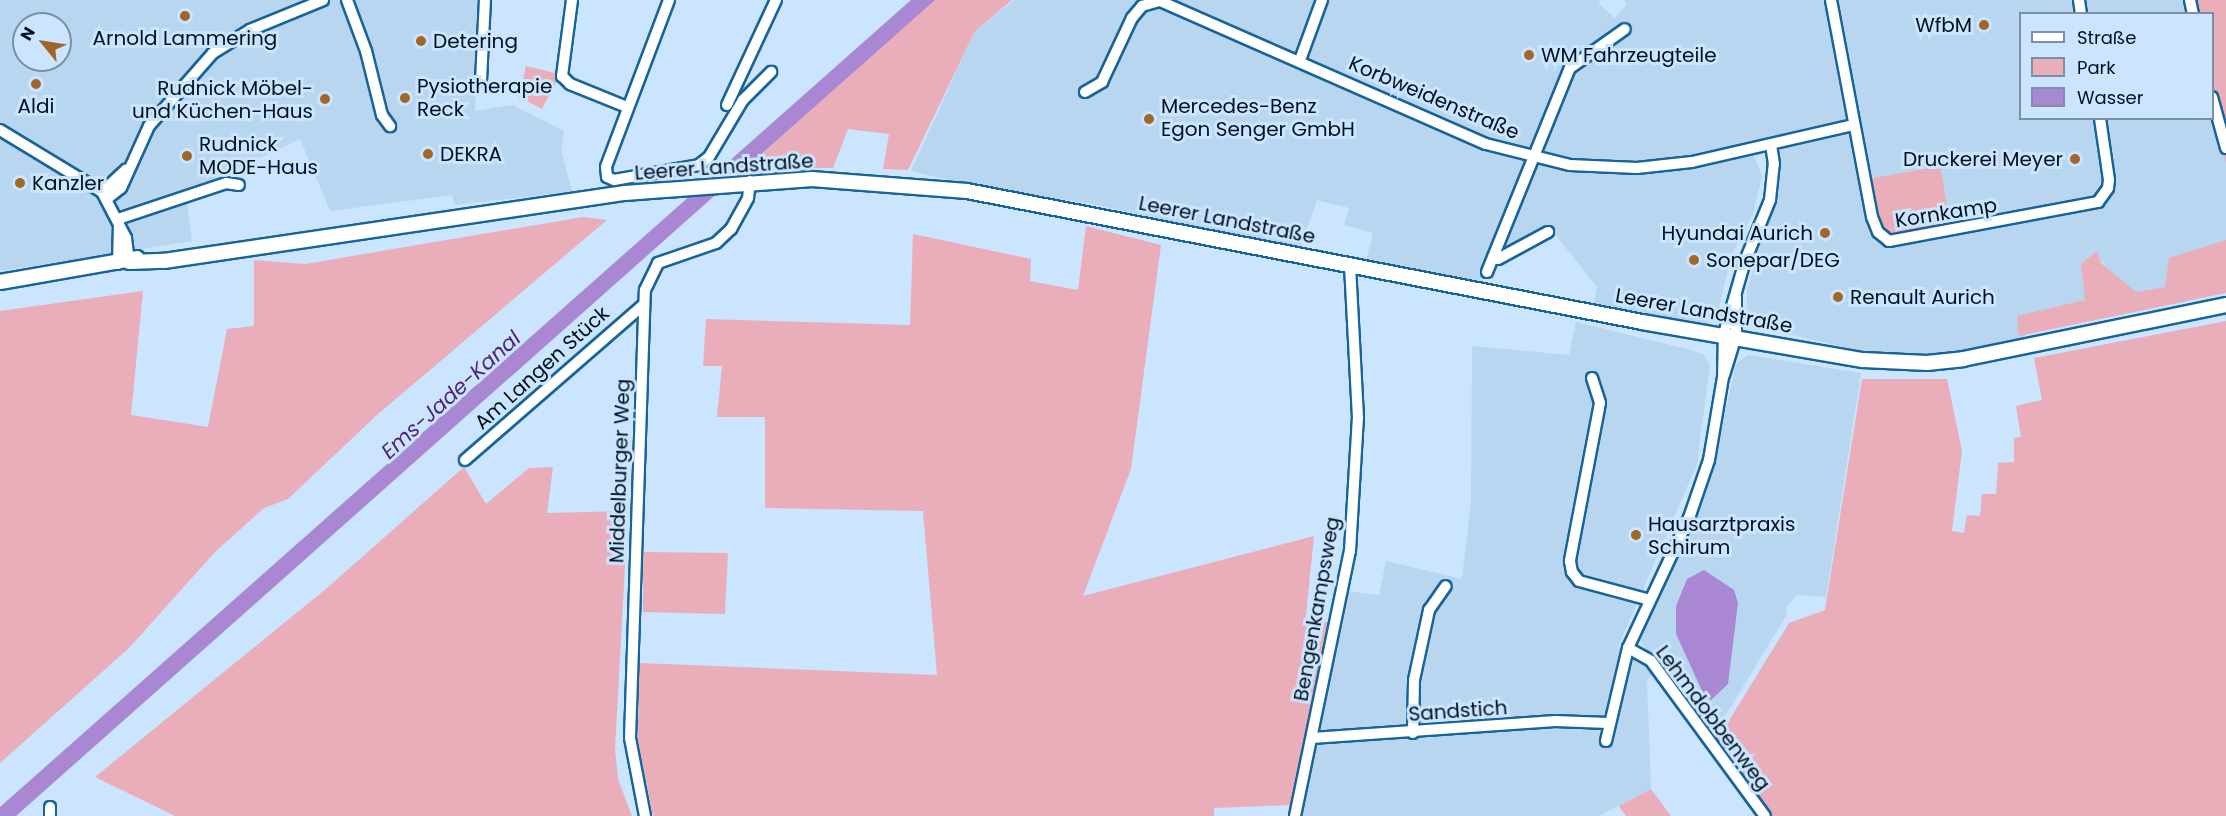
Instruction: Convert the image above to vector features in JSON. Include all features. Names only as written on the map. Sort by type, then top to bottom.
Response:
[{"type":"main road","name":"Leerer Landstraße","points":[[0,282],[680,187],[748,181],[813,179],[967,191],[1863,360],[1927,363],[2005,352],[2226,305]]},
{"type":"street","points":[[105,195],[129,167],[149,126],[213,53],[250,30],[323,0]]},
{"type":"street","points":[[347,0],[366,51],[382,115],[390,126]]},
{"type":"street","points":[[481,81],[485,0]]},
{"type":"street","points":[[572,0],[562,76],[570,84],[627,107]]},
{"type":"street","points":[[669,0],[627,107],[605,170],[607,177],[614,180],[699,165],[709,157],[743,100],[771,72]]},
{"type":"street","points":[[727,105],[776,0]]},
{"type":"street","points":[[1300,60],[1322,0]]},
{"type":"street","name":"Kornkamp","points":[[1831,0],[1874,226],[1883,238],[1895,242],[2098,202],[2108,188],[2109,180],[2100,120]]},
{"type":"street","name":"Korbweidenstraße","points":[[1085,92],[1102,82],[1132,18],[1150,2],[1175,6],[1486,144],[1533,158],[1570,165],[1637,168],[1692,162],[1771,146],[1853,125]]},
{"type":"street","points":[[1487,272],[1570,68],[1625,29]]},
{"type":"street","points":[[2214,104],[2226,148]]},
{"type":"street","points":[[0,130],[105,195],[126,238],[124,263]]},
{"type":"street","points":[[1730,335],[1745,261],[1770,200],[1774,164],[1771,146]]},
{"type":"street","name":"Middelburger Weg","points":[[645,816],[630,738],[643,305],[647,278],[658,263],[716,243],[731,229],[748,198],[748,181]]},
{"type":"street","points":[[119,222],[226,183],[239,185]]},
{"type":"street","points":[[1493,257],[1498,259],[1548,232]]},
{"type":"street","name":"Bengenkampsweg","points":[[1295,816],[1343,587],[1353,516],[1358,379],[1350,263]]},
{"type":"street","name":"Am Langen Stück","points":[[465,460],[643,305]]},
{"type":"street","name":"Lehmdobbenweg","points":[[1730,335],[1699,493],[1628,648],[1651,661],[1765,816]]},
{"type":"street","points":[[1592,378],[1600,403],[1570,561],[1572,572],[1586,583],[1650,600]]},
{"type":"street","points":[[1413,733],[1413,691],[1421,645],[1429,610],[1446,586]]},
{"type":"street","points":[[1606,741],[1608,723],[1628,648]]},
{"type":"street","name":"Sandstich","points":[[1312,738],[1413,733],[1555,721],[1608,723]]},
{"type":"shaded area","points":[[0,0],[480,0],[475,111],[512,105],[564,131],[561,150],[572,191],[455,205],[452,195],[330,211],[300,139],[186,192],[192,241],[0,271]]},
{"type":"shaded area","points":[[1014,0],[1600,0],[1599,4],[1615,18],[1627,4],[1624,0],[2190,0],[2193,12],[2019,12],[2019,120],[2213,120],[2226,148],[2226,253],[2165,291],[2136,293],[2108,274],[2104,262],[2088,275],[2092,311],[2024,327],[2025,343],[1963,354],[1883,356],[1750,325],[1747,318],[1747,290],[1758,254],[1753,248],[1774,196],[1779,170],[1777,144],[1696,164],[1754,156],[1762,176],[1753,214],[1732,254],[1719,307],[1708,327],[1594,304],[1597,287],[1550,228],[1482,273],[1480,284],[1366,261],[1373,233],[1344,225],[1349,208],[1317,200],[1300,249],[1088,203],[993,190],[911,171],[975,31]]},
{"type":"shaded area","points":[[1576,322],[1691,350],[1703,354],[1710,365],[1697,464],[1618,647],[1654,673],[1647,680],[1651,789],[1599,816],[1302,816],[1346,591],[1379,595],[1386,561],[1462,579],[1471,501],[1472,346],[1569,355]]},
{"type":"shaded area","points":[[1748,355],[1861,373],[1826,597],[1797,595],[1787,606],[1786,616],[1724,718],[1710,732],[1637,637],[1697,515],[1709,482],[1736,364]]},
{"type":"green space","points":[[934,0],[1012,0],[975,31],[908,170],[883,169],[889,134],[848,129],[833,168],[746,168]]},
{"type":"green space","points":[[2185,0],[2226,0],[2226,163],[2214,116],[2214,12],[2188,12]]},
{"type":"green space","points":[[526,66],[555,73],[558,78],[542,109],[519,97]]},
{"type":"green space","points":[[1940,166],[1951,228],[1890,236],[1880,228],[1868,179]]},
{"type":"green space","points":[[583,217],[607,220],[378,414],[288,499],[264,508],[215,552],[129,648],[0,763],[0,311],[143,291],[131,415],[208,427],[227,329],[254,326],[254,260],[305,264]]},
{"type":"green space","points":[[1086,226],[1161,245],[1131,469],[1083,596],[1314,536],[1305,625],[1333,621],[1293,805],[1214,808],[1214,816],[653,816],[638,741],[639,663],[937,675],[923,511],[765,508],[765,417],[717,417],[722,366],[703,366],[706,319],[910,325],[913,234],[1031,259],[1030,281],[1078,290]]},
{"type":"green space","points":[[2226,240],[2226,293],[2019,336],[2017,316],[2085,300],[2081,264],[2097,251],[2101,263],[2136,292],[2165,287],[2169,258]]},
{"type":"green space","points":[[2226,321],[2226,816],[1769,816],[1712,735],[1725,727],[1789,623],[1825,610],[1862,379],[1947,379],[1962,451],[1952,531],[1964,533],[1967,515],[1980,516],[1982,494],[1996,494],[1998,463],[2014,462],[2014,438],[2021,437],[2016,406],[2042,400],[2034,358]]},
{"type":"green space","points":[[464,467],[486,504],[529,468],[553,467],[547,513],[628,511],[615,748],[618,779],[632,816],[175,816],[95,777],[327,588]]},
{"type":"green space","points":[[643,552],[728,553],[725,614],[643,612]]},
{"type":"green space","points":[[1651,789],[1671,816],[1626,816],[1619,806]]},
{"type":"water","points":[[911,0],[935,0],[16,816],[0,816],[0,807]]},
{"type":"water","points":[[1704,570],[1734,590],[1738,603],[1728,684],[1711,700],[1704,695],[1676,634],[1676,606],[1687,579]]},
{"type":"place","name":"Arnold Lammering","points":[[185,16]]},
{"type":"place","name":"WfbM","points":[[1984,25]]},
{"type":"place","name":"Detering","points":[[421,41]]},
{"type":"place","name":"WM Fahrzeugteile","points":[[1529,55]]},
{"type":"place","name":"Aldi","points":[[36,84]]},
{"type":"place","name":"Pysiotherapie Reck","points":[[405,98]]},
{"type":"place","name":"Rudnick Möbel- und Küchen-Haus","points":[[325,99]]},
{"type":"place","name":"Mercedes-Benz Egon Senger GmbH","points":[[1149,119]]},
{"type":"place","name":"DEKRA","points":[[428,154]]},
{"type":"place","name":"Rudnick MODE-Haus","points":[[187,156]]},
{"type":"place","name":"Druckerei Meyer","points":[[2075,159]]},
{"type":"place","name":"Kanzler","points":[[20,183]]},
{"type":"place","name":"Hyundai Aurich","points":[[1825,233]]},
{"type":"place","name":"Sonepar/DEG","points":[[1694,260]]},
{"type":"place","name":"Renault Aurich","points":[[1838,297]]},
{"type":"place","name":"Hausarztpraxis Schirum","points":[[1636,535]]},
{"type":"water label","name":"Ems-Jade-Kanal","points":[[451,395]]}]
